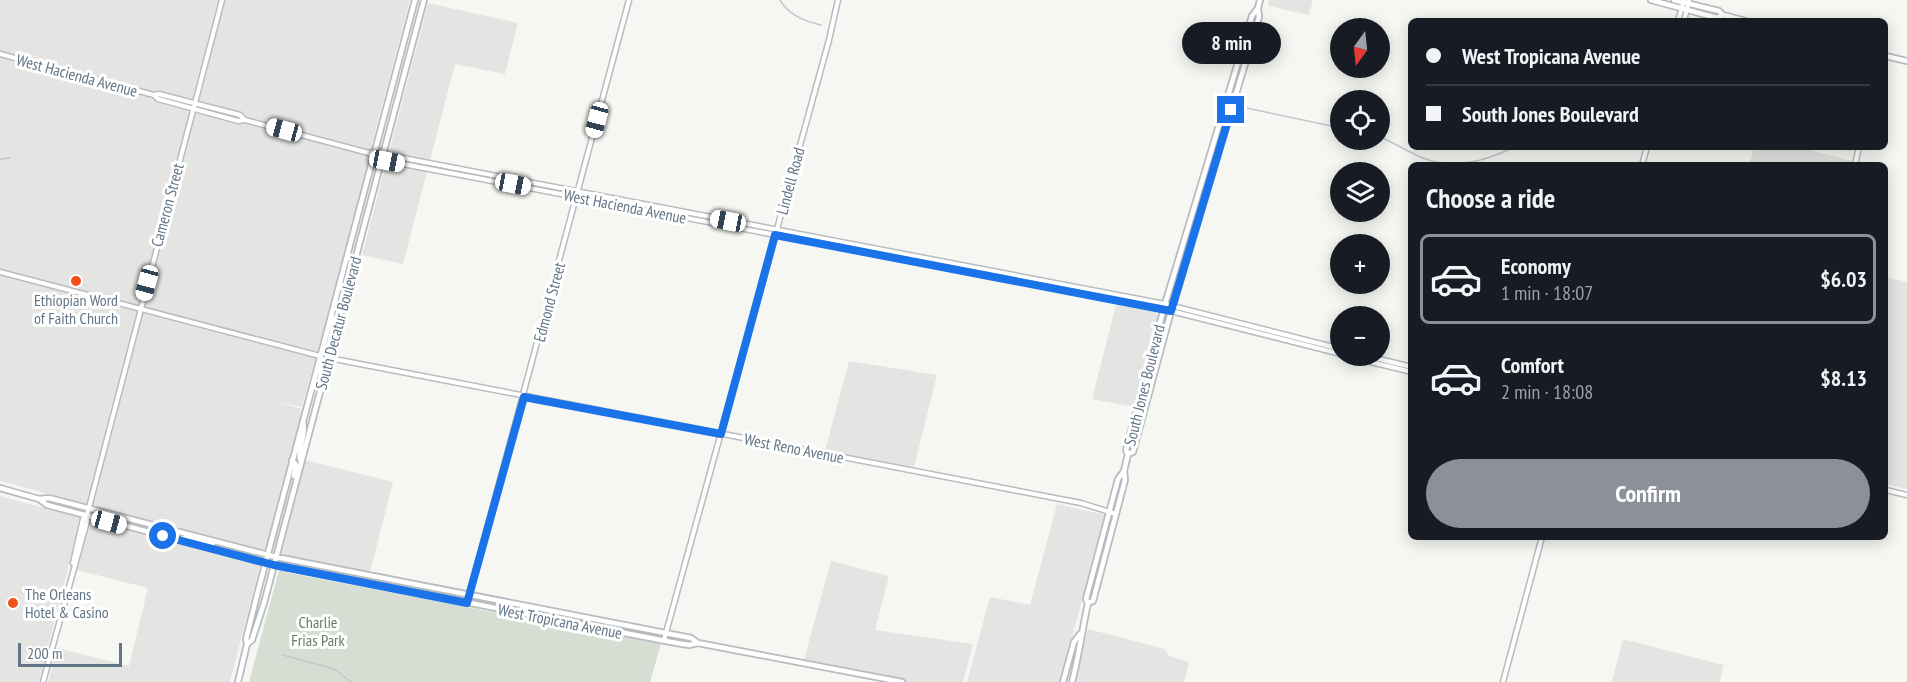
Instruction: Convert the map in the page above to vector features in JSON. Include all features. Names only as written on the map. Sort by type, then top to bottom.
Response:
[{"type":"main road","name":"South Decatur Boulevard","points":[[238,682],[267,555],[372,154],[415,0]]},
{"type":"main road","name":"South Decatur Boulevard","points":[[247,644],[252,640],[274,565],[424,0]]},
{"type":"main road","name":"South Jones Boulevard","points":[[1128,454],[1133,452],[1172,309],[1259,17],[1260,0]]},
{"type":"main road","points":[[1651,0],[1717,18],[1723,15]]},
{"type":"main road","points":[[1674,0],[1686,1],[1734,18]]},
{"type":"main road","name":"South Jones Boulevard","points":[[1088,603],[1093,601],[1125,480],[1124,471],[1128,454],[1126,450],[1165,307],[1252,16],[1258,8]]},
{"type":"main road","points":[[1888,56],[1907,61]]},
{"type":"main road","points":[[1237,65],[1238,86]]},
{"type":"main road","points":[[329,358],[326,354],[334,324],[332,313]]},
{"type":"main road","points":[[320,356],[323,361],[320,377],[323,383]]},
{"type":"main road","points":[[1139,400],[1146,402]]},
{"type":"main road","points":[[301,462],[299,456],[305,429],[303,421]]},
{"type":"main road","points":[[292,460],[296,465],[294,490]]},
{"type":"main road","name":"South Jones Boulevard","points":[[1071,682],[1082,644],[1081,633],[1088,603],[1086,599],[1118,478],[1124,471]]},
{"type":"main road","name":"West Tropicana Avenue","points":[[0,488],[39,498],[49,498],[276,557],[691,638],[698,643]]},
{"type":"main road","name":"West Tropicana Avenue","points":[[39,498],[47,505],[274,565],[592,627],[689,645],[698,643],[902,682]]},
{"type":"main road","points":[[179,540],[184,538],[208,544],[218,543]]},
{"type":"main road","points":[[387,587],[388,580]]},
{"type":"main road","points":[[523,614],[524,605]]},
{"type":"main road","points":[[592,627],[594,619]]},
{"type":"main road","name":"South Jones Boulevard","points":[[1063,682],[1074,642],[1081,633]]},
{"type":"street","name":"Cameron Street","points":[[43,682],[222,0]]},
{"type":"street","name":"Edmond Street","points":[[467,603],[629,0]]},
{"type":"street","name":"Lindell Road","points":[[664,640],[838,0]]},
{"type":"street","points":[[1684,18],[1686,1]]},
{"type":"street","points":[[1680,18],[1684,10]]},
{"type":"street","name":"West Hacienda Avenue","points":[[0,54],[158,99],[240,115],[245,120],[372,154],[382,160],[511,181],[1165,307],[1330,347]]},
{"type":"street","name":"West Hacienda Avenue","points":[[372,154],[384,153],[435,167]]},
{"type":"street","points":[[0,272],[320,356]]},
{"type":"street","name":"West Hacienda Avenue","points":[[1289,338],[1330,351]]},
{"type":"street","name":"West Reno Avenue","points":[[329,358],[1082,503],[1116,514]]},
{"type":"street","points":[[1390,362],[1408,366]]},
{"type":"street","points":[[1387,366],[1408,371]]},
{"type":"street","points":[[1888,490],[1907,495]]},
{"type":"street","points":[[1503,682],[1541,540]]},
{"type":"shaded area","points":[[0,0],[410,0],[372,144],[369,164],[302,407],[274,401],[309,411],[297,458],[393,482],[368,580],[0,481]]},
{"type":"shaded area","points":[[1268,0],[1313,0],[1309,15],[1269,6]]},
{"type":"shaded area","points":[[428,3],[518,23],[505,74],[455,64],[403,264],[362,255]]},
{"type":"shaded area","points":[[1753,150],[1810,150],[1852,161],[1852,162],[1750,162]]},
{"type":"shaded area","points":[[1888,277],[1907,282],[1907,489],[1888,484]]},
{"type":"shaded area","points":[[1116,305],[1155,312],[1158,316],[1134,407],[1092,399]]},
{"type":"shaded area","points":[[849,361],[937,375],[914,467],[825,451]]},
{"type":"shaded area","points":[[0,496],[81,518],[39,682],[0,682]]},
{"type":"shaded area","points":[[1057,504],[1105,515],[1060,682],[967,682],[990,597],[1030,605]]},
{"type":"shaded area","points":[[90,521],[260,565],[230,682],[48,682],[57,648],[129,666],[148,588],[77,570]]},
{"type":"shaded area","points":[[831,561],[889,576],[875,630],[973,644],[963,682],[903,682],[803,663]]},
{"type":"shaded area","points":[[1088,629],[1165,649],[1169,656],[1189,662],[1184,682],[1074,682]]},
{"type":"shaded area","points":[[1623,639],[1719,664],[1724,663],[1720,682],[1612,682]]},
{"type":"green space","name":"Charlie Frias Park","points":[[279,570],[661,644],[650,682],[249,682]]},
{"type":"waterway","points":[[780,0],[798,17],[821,25]]},
{"type":"waterway","points":[[1242,107],[1330,126]]},
{"type":"waterway","points":[[1390,142],[1434,162]]},
{"type":"waterway","points":[[1469,162],[1507,150]]},
{"type":"waterway","points":[[0,159],[10,158]]},
{"type":"waterway","points":[[283,655],[334,669],[351,682]]},
{"type":"place","name":"Ethiopian Word of Faith Church","points":[[76,281]]},
{"type":"place","name":"The Orleans Hotel & Casino","points":[[13,603]]},
{"type":"route","points":[[163,536],[274,565],[467,603],[524,397],[721,434],[775,235],[1171,311],[1231,110]]}]
